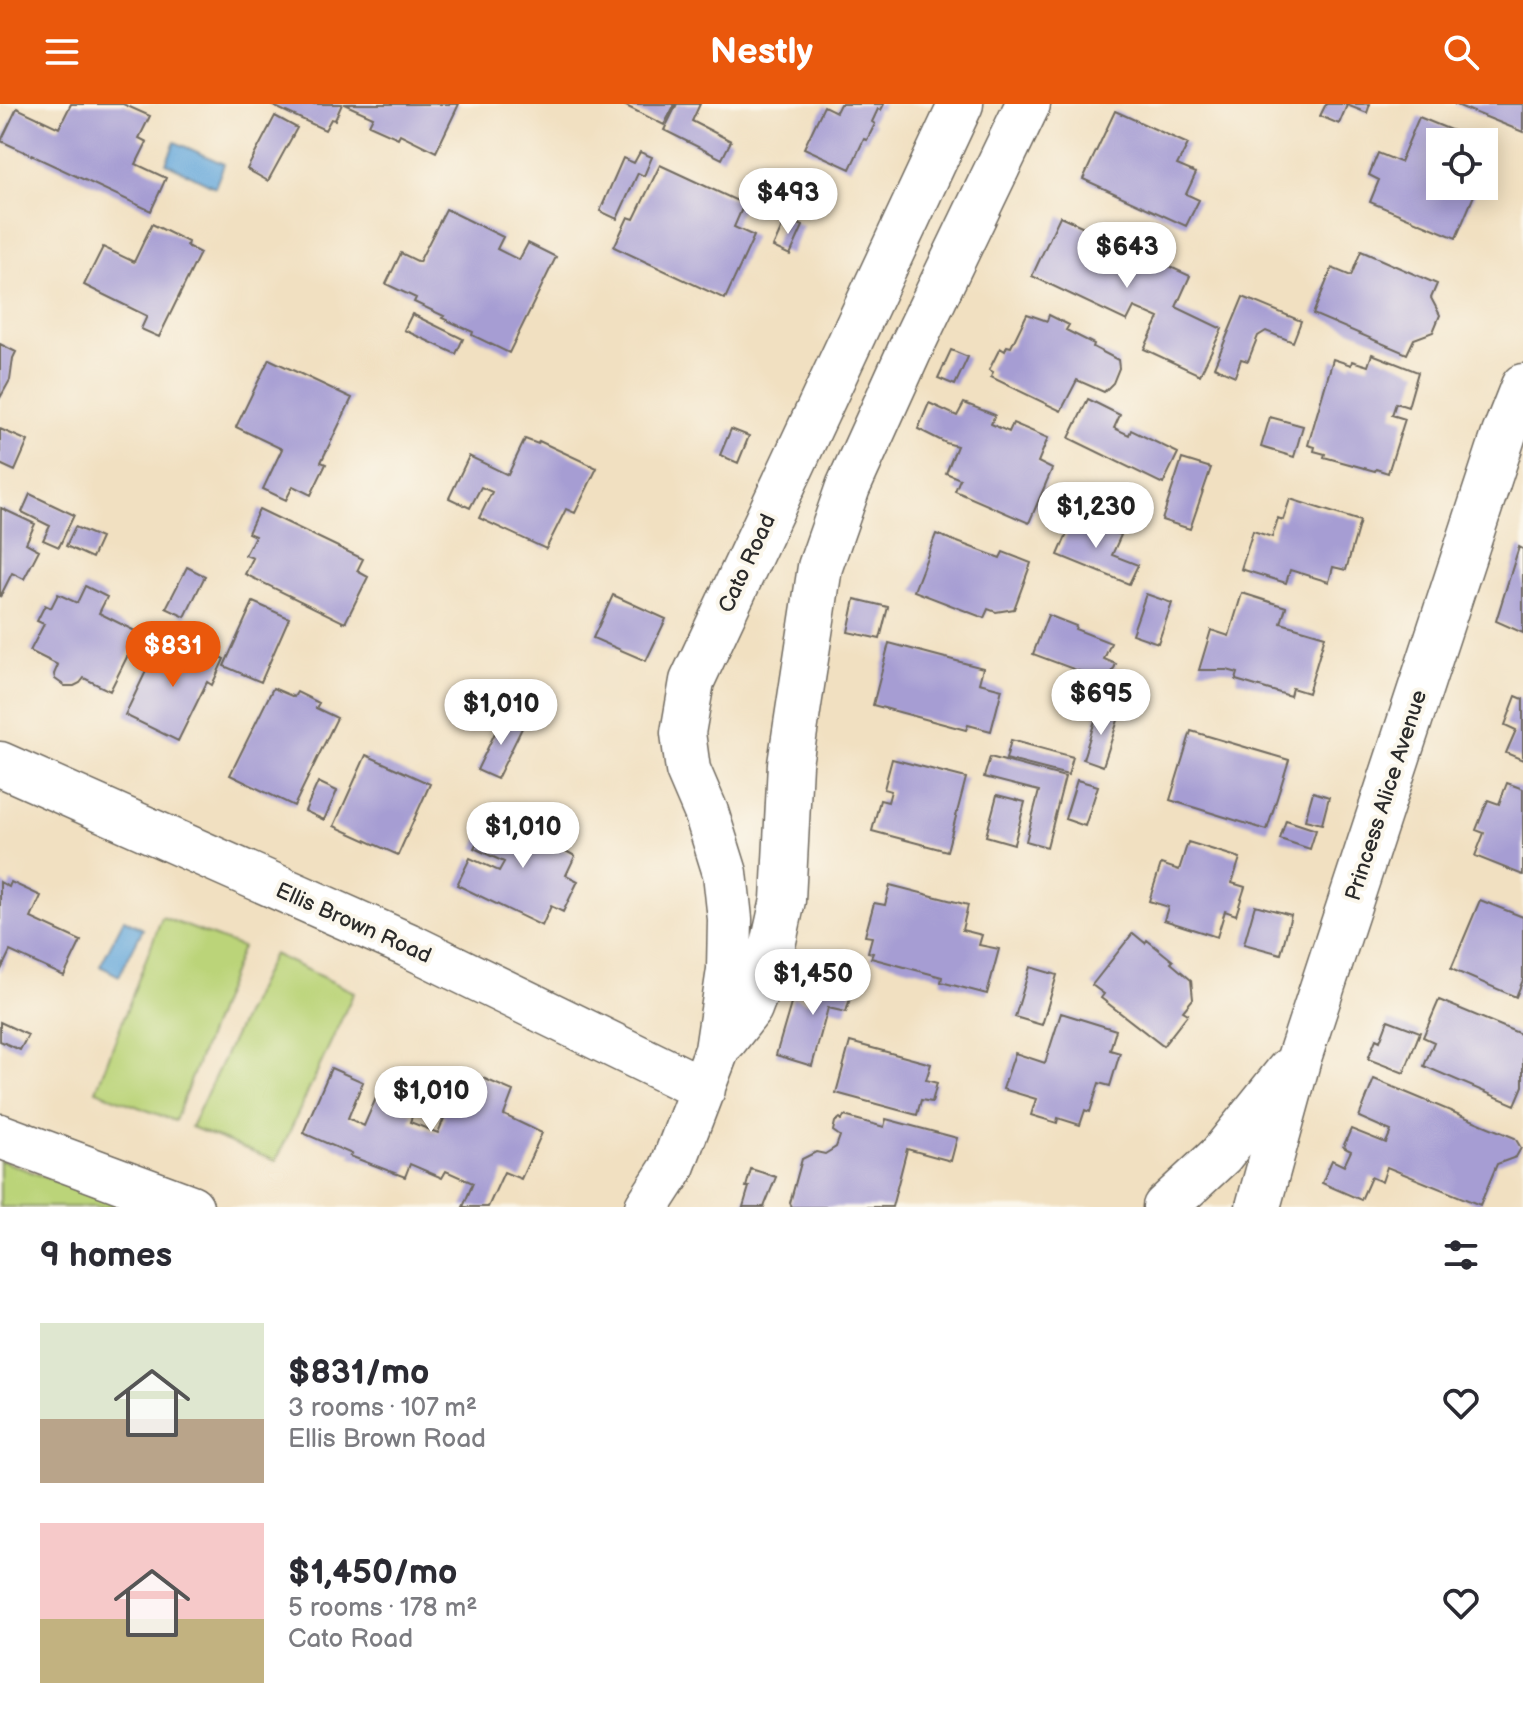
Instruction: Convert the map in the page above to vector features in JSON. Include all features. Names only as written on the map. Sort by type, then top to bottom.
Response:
[{"type":"street","name":"Cato Road","points":[[647,1207],[679,1188],[710,1070],[729,970],[730,919],[725,873],[686,758],[683,733],[692,681],[961,104]]},
{"type":"street","name":"Cato Road","points":[[710,1070],[750,1008],[772,950],[783,900],[790,764],[820,567],[854,473],[1028,104]]},
{"type":"street","name":"Princess Alice Avenue","points":[[1258,1207],[1299,1058],[1499,449],[1523,386]]},
{"type":"street","name":"Ellis Brown Road","points":[[0,764],[408,945],[710,1070]]},
{"type":"street","points":[[1165,1207],[1221,1155],[1299,1058]]},
{"type":"street","points":[[0,1136],[191,1207]]},
{"type":"green space","points":[[162,917],[242,947],[175,1121],[96,1091]]},
{"type":"green space","points":[[273,954],[354,992],[276,1161],[191,1127]]},
{"type":"green space","points":[[0,1160],[124,1207],[0,1207]]},
{"type":"water","points":[[175,142],[224,164],[215,187],[166,163]]},
{"type":"water","points":[[124,919],[143,929],[119,976],[100,966]]},
{"type":"building","points":[[71,104],[123,104],[150,116],[139,138],[147,142],[136,164],[166,178],[151,211],[1,141],[17,108],[59,128]]},
{"type":"building","points":[[269,104],[342,104],[335,120],[331,119],[325,130]]},
{"type":"building","points":[[344,104],[459,104],[436,152],[400,134],[398,138],[369,125],[373,117]]},
{"type":"building","points":[[622,104],[675,104],[664,125]]},
{"type":"building","points":[[677,104],[700,104],[692,121],[731,141],[722,159],[664,130]]},
{"type":"building","points":[[840,104],[884,104],[881,110],[878,109],[872,122],[875,124],[850,169],[804,148],[824,106],[836,112]]},
{"type":"building","points":[[1326,104],[1370,104],[1367,113],[1347,105],[1339,124],[1320,116]]},
{"type":"building","points":[[1454,104],[1523,104],[1523,132]]},
{"type":"building","points":[[1115,111],[1188,144],[1177,165],[1196,173],[1186,194],[1199,200],[1186,226],[1083,179]]},
{"type":"building","points":[[275,116],[297,128],[268,181],[247,169]]},
{"type":"building","points":[[1419,117],[1446,128],[1426,128],[1426,200],[1472,200],[1456,238],[1370,202],[1379,180],[1369,175],[1378,153],[1400,162]]},
{"type":"building","points":[[640,152],[652,157],[644,176],[638,173],[617,219],[600,211],[623,158],[634,163]]},
{"type":"building","points":[[660,165],[744,204],[734,227],[754,236],[725,299],[614,247],[628,217],[634,219]]},
{"type":"building","points":[[446,209],[503,237],[497,249],[519,260],[528,243],[556,257],[509,353],[414,302],[416,298],[386,284],[401,253],[419,262]]},
{"type":"building","points":[[1060,216],[1190,276],[1176,307],[1222,329],[1200,375],[1144,349],[1159,318],[1134,307],[1127,321],[1032,276]]},
{"type":"building","points":[[786,218],[803,226],[790,255],[773,247]]},
{"type":"building","points":[[152,224],[188,242],[187,246],[200,253],[159,337],[141,329],[147,316],[84,285],[103,247],[134,262]]},
{"type":"building","points":[[1361,251],[1437,284],[1431,298],[1440,315],[1433,332],[1414,339],[1407,354],[1313,314],[1332,268],[1351,276]]},
{"type":"building","points":[[1243,297],[1301,321],[1293,342],[1266,331],[1258,336],[1248,361],[1241,359],[1235,376],[1214,367]]},
{"type":"building","points":[[412,314],[463,339],[456,354],[404,330]]},
{"type":"building","points":[[1027,314],[1047,321],[1049,315],[1069,325],[1066,330],[1118,360],[1119,368],[1113,383],[1104,392],[1077,380],[1061,411],[991,377],[993,372],[989,370],[1000,348],[1005,351],[1007,346],[1011,347]]},
{"type":"building","points":[[0,344],[16,352],[10,380],[0,398]]},
{"type":"building","points":[[951,350],[968,357],[955,385],[938,378]]},
{"type":"building","points":[[1372,354],[1418,372],[1408,407],[1396,403],[1392,415],[1405,419],[1388,473],[1324,457],[1325,454],[1314,451],[1315,447],[1308,445],[1333,359],[1368,366]]},
{"type":"building","points":[[269,359],[352,398],[321,462],[326,464],[311,495],[293,486],[286,500],[263,489],[282,449],[236,427]]},
{"type":"building","points":[[1088,399],[1120,415],[1114,428],[1129,435],[1131,430],[1178,453],[1163,484],[1069,438]]},
{"type":"building","points":[[929,403],[957,416],[964,403],[995,415],[991,424],[1009,432],[1013,423],[1048,438],[1038,462],[1052,469],[1029,523],[955,491],[960,479],[946,473],[957,446],[918,429]]},
{"type":"building","points":[[1270,417],[1303,426],[1294,457],[1261,447]]},
{"type":"building","points":[[0,429],[28,441],[15,471],[0,464]]},
{"type":"building","points":[[731,429],[749,436],[738,463],[720,455]]},
{"type":"building","points":[[525,439],[538,444],[539,441],[597,468],[575,513],[566,509],[546,549],[479,518],[492,492],[481,487],[470,508],[449,498],[469,456],[508,475]]},
{"type":"building","points":[[1182,459],[1211,468],[1190,529],[1162,520]]},
{"type":"building","points":[[30,494],[74,515],[59,547],[43,540],[50,526],[22,512]]},
{"type":"building","points":[[1290,499],[1360,521],[1346,570],[1333,567],[1329,582],[1290,570],[1286,583],[1241,569],[1253,531],[1272,537],[1278,518],[1283,520]]},
{"type":"building","points":[[1,508],[35,524],[26,543],[39,550],[24,579],[12,573],[0,597]]},
{"type":"building","points":[[259,509],[363,559],[357,571],[368,577],[345,623],[245,574],[253,558],[245,555],[255,536],[248,533]]},
{"type":"building","points":[[1075,515],[1121,535],[1112,555],[1138,565],[1129,584],[1058,555]]},
{"type":"building","points":[[75,527],[101,538],[92,558],[66,546]]},
{"type":"building","points":[[936,534],[1000,558],[1003,552],[1031,563],[1014,609],[996,612],[988,609],[984,618],[914,591]]},
{"type":"building","points":[[1519,547],[1523,549],[1523,633],[1496,621]]},
{"type":"building","points":[[187,567],[205,576],[185,617],[166,608]]},
{"type":"building","points":[[85,586],[107,597],[99,613],[139,633],[110,691],[84,678],[74,686],[65,686],[55,679],[58,665],[30,651],[44,624],[37,621],[45,605],[51,608],[58,594],[77,603]]},
{"type":"building","points":[[1242,593],[1286,607],[1281,623],[1325,636],[1308,693],[1292,688],[1290,696],[1236,680],[1238,673],[1199,670],[1211,630],[1229,636]]},
{"type":"building","points":[[1146,594],[1172,603],[1158,643],[1132,634]]},
{"type":"building","points":[[613,595],[666,619],[646,661],[593,638]]},
{"type":"building","points":[[855,599],[888,607],[880,639],[848,632]]},
{"type":"building","points":[[253,602],[289,618],[261,682],[224,666]]},
{"type":"building","points":[[1048,615],[1111,643],[1104,659],[1116,664],[1108,682],[1033,654]]},
{"type":"building","points":[[186,641],[224,659],[212,685],[207,682],[178,741],[125,715],[157,648],[178,658]]},
{"type":"building","points":[[889,643],[983,668],[979,683],[1002,689],[991,731],[968,725],[966,730],[873,705]]},
{"type":"building","points":[[273,688],[294,697],[297,692],[319,703],[316,708],[337,718],[294,806],[230,775]]},
{"type":"building","points":[[1516,696],[1523,699],[1523,760],[1506,753],[1516,730],[1505,725]]},
{"type":"building","points":[[1099,708],[1120,714],[1103,766],[1083,759]]},
{"type":"building","points":[[504,714],[524,724],[497,779],[477,770]]},
{"type":"building","points":[[1191,731],[1289,760],[1267,830],[1170,800]]},
{"type":"building","points":[[1011,740],[1073,757],[1068,775],[1006,759]]},
{"type":"building","points":[[366,755],[430,784],[398,855],[334,826]]},
{"type":"building","points":[[990,757],[1065,777],[1047,847],[1026,841],[1039,791],[984,777]]},
{"type":"building","points":[[892,759],[966,778],[947,851],[872,831],[880,800],[888,802],[891,791],[884,789]]},
{"type":"building","points":[[1077,780],[1098,786],[1085,826],[1065,819]]},
{"type":"building","points":[[318,782],[337,791],[324,820],[305,811]]},
{"type":"building","points":[[1507,783],[1523,789],[1523,875],[1475,856],[1484,833],[1476,830],[1488,800],[1499,804]]},
{"type":"building","points":[[1313,792],[1329,797],[1322,824],[1305,820]]},
{"type":"building","points":[[997,795],[1025,802],[1014,844],[986,836]]},
{"type":"building","points":[[491,815],[542,839],[551,820],[571,830],[562,849],[575,856],[566,875],[578,881],[563,912],[551,906],[542,926],[457,885],[470,858],[499,871],[504,862],[474,848]]},
{"type":"building","points":[[1286,820],[1316,830],[1310,849],[1280,839]]},
{"type":"building","points":[[1188,842],[1240,858],[1232,883],[1245,887],[1236,915],[1225,911],[1217,937],[1164,920],[1168,907],[1149,901],[1161,864],[1179,870]]},
{"type":"building","points":[[0,882],[9,887],[11,882],[41,896],[31,918],[81,941],[64,976],[10,951],[0,972]]},
{"type":"building","points":[[890,885],[968,905],[962,930],[982,935],[979,945],[999,949],[987,994],[941,982],[942,977],[871,958],[873,953],[868,952],[872,937],[865,936],[874,903],[885,905]]},
{"type":"building","points":[[1480,900],[1523,917],[1523,980],[1516,997],[1451,969]]},
{"type":"building","points":[[1255,905],[1291,915],[1281,954],[1244,944]]},
{"type":"building","points":[[1133,933],[1173,961],[1171,963],[1191,980],[1193,999],[1183,1011],[1188,1014],[1163,1046],[1101,998],[1104,994],[1092,985]]},
{"type":"building","points":[[1030,967],[1057,975],[1042,1025],[1015,1017]]},
{"type":"building","points":[[819,970],[855,981],[846,1012],[828,1008],[812,1066],[776,1055],[793,997],[810,1003]]},
{"type":"building","points":[[1439,1000],[1523,1035],[1523,1086],[1515,1105],[1424,1066],[1434,1042],[1423,1037]]},
{"type":"building","points":[[1061,1013],[1116,1030],[1110,1050],[1120,1053],[1110,1086],[1099,1083],[1090,1112],[1085,1110],[1080,1125],[1058,1118],[1057,1123],[1031,1115],[1036,1099],[1003,1089],[1015,1053],[1045,1063]]},
{"type":"building","points":[[1388,1020],[1420,1032],[1404,1073],[1368,1059],[1376,1039],[1380,1041]]},
{"type":"building","points":[[0,1022],[28,1035],[20,1050],[0,1041]]},
{"type":"building","points":[[850,1042],[931,1064],[926,1080],[937,1083],[932,1102],[921,1100],[917,1115],[836,1093]]},
{"type":"building","points":[[331,1068],[363,1082],[348,1118],[364,1126],[376,1098],[413,1114],[410,1122],[438,1133],[445,1116],[433,1111],[431,1100],[436,1093],[450,1095],[462,1069],[513,1091],[504,1115],[542,1133],[521,1179],[504,1172],[488,1207],[463,1207],[473,1183],[446,1171],[442,1178],[410,1164],[405,1177],[350,1156],[352,1154],[303,1133]]},
{"type":"building","points":[[1374,1079],[1515,1138],[1521,1148],[1516,1157],[1497,1164],[1480,1205],[1387,1167],[1382,1182],[1371,1177],[1361,1200],[1322,1183],[1332,1160],[1344,1166],[1351,1151],[1343,1147],[1351,1129],[1386,1143],[1391,1131],[1359,1117]]},
{"type":"building","points":[[844,1116],[884,1127],[886,1119],[957,1138],[951,1161],[907,1149],[892,1207],[792,1207],[790,1203],[802,1159],[816,1152],[825,1154],[836,1147],[840,1136],[833,1131],[835,1122]]},
{"type":"building","points":[[751,1169],[776,1177],[764,1207],[743,1207]]}]
